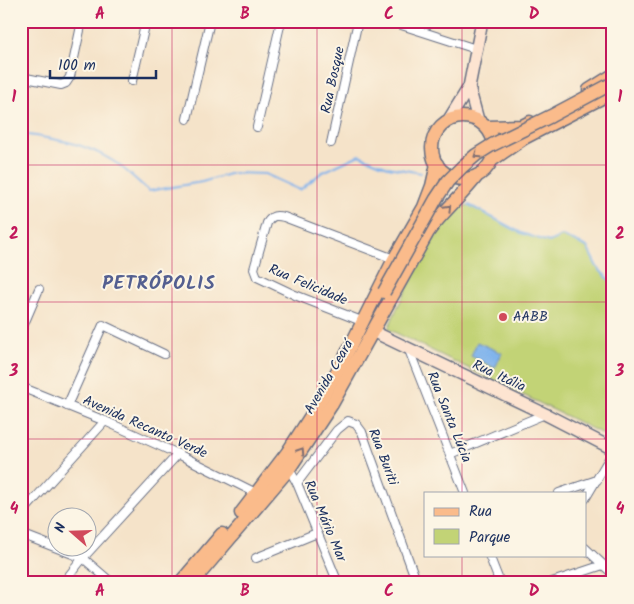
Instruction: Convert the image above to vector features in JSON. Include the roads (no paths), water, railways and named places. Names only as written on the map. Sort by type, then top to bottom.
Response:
[{"type":"main road","points":[[613,75],[576,98],[522,126],[482,124],[461,117],[448,121],[437,131],[433,142],[436,164],[444,173],[454,178],[466,179],[477,176],[486,169],[492,160],[524,138],[613,92]]},
{"type":"main road","points":[[365,319],[384,292],[436,199],[448,181],[462,167],[476,155],[492,146],[613,83]]},
{"type":"main road","points":[[482,124],[494,143],[492,160]]},
{"type":"main road","points":[[365,319],[394,260],[428,198],[436,164]]},
{"type":"main road","name":"Avenida Ceará","points":[[192,583],[289,469],[332,404],[428,232],[477,176]]},
{"type":"main road","name":"Avenida Ceará","points":[[180,583],[287,453],[321,400],[365,319]]},
{"type":"street","points":[[21,77],[61,85],[66,83],[70,77],[82,21]]},
{"type":"street","points":[[132,81],[146,21]]},
{"type":"street","points":[[187,119],[210,21]]},
{"type":"street","points":[[257,127],[281,21]]},
{"type":"street","name":"Rua Bosque","points":[[331,143],[358,21]]},
{"type":"street","points":[[388,21],[476,49]]},
{"type":"street","points":[[448,121],[469,86],[482,21]]},
{"type":"street","points":[[469,86],[482,124]]},
{"type":"street","name":"Rua Felicidade","points":[[365,319],[295,295],[257,277],[254,269],[267,222],[271,217],[284,217],[394,260]]},
{"type":"street","points":[[21,331],[39,289]]},
{"type":"street","points":[[67,406],[103,325],[164,354]]},
{"type":"street","name":"Rua Itália","points":[[372,331],[545,414],[613,451]]},
{"type":"street","name":"Rua Santa Lúcia","points":[[409,350],[465,492]]},
{"type":"street","name":"Avenida Recanto Verde","points":[[21,387],[178,454],[256,493]]},
{"type":"street","points":[[450,454],[545,414]]},
{"type":"street","points":[[21,514],[104,421]]},
{"type":"street","name":"Rua Buriti","points":[[297,483],[337,430],[348,421],[356,424],[362,432],[417,583]]},
{"type":"street","points":[[586,497],[613,451]]},
{"type":"street","points":[[63,583],[83,558],[178,454]]},
{"type":"street","name":"Rua Mário Mar","points":[[289,469],[297,483],[338,583]]},
{"type":"street","points":[[562,492],[597,480]]},
{"type":"street","points":[[256,558],[317,533]]},
{"type":"street","points":[[21,534],[83,558],[112,583]]},
{"type":"street","points":[[586,549],[613,574]]},
{"type":"street","points":[[489,556],[500,583]]},
{"type":"street","points":[[550,583],[603,565]]},
{"type":"street","points":[[577,574],[580,583]]},
{"type":"water","points":[[477,342],[502,353],[495,368],[471,356]]},
{"type":"waterway","points":[[21,134],[57,140],[91,149],[118,164],[149,191],[202,182],[233,173],[265,174],[300,190],[321,173],[359,155],[388,167],[421,173]]},
{"type":"waterway","points":[[469,205],[521,233],[549,242],[562,236],[587,247],[597,267],[613,284]]},
{"type":"place","name":"AABB","points":[[503,317]]},
{"type":"district","name":"PETRÓPOLIS","points":[[159,284]]}]
